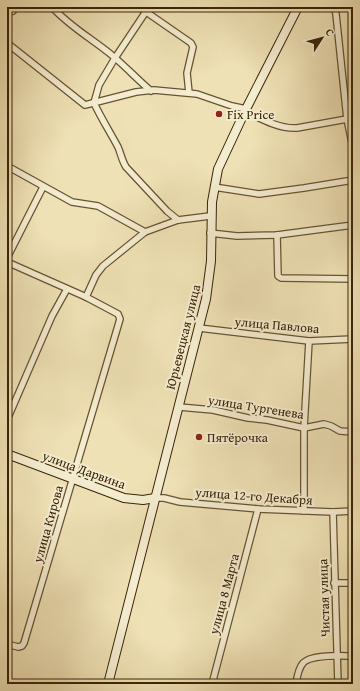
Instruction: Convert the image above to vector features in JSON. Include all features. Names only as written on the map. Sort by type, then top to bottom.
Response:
[{"type":"main road","name":"Юрьевецкая улица","points":[[108,684],[199,328],[209,281],[211,261],[210,216],[214,187],[221,162],[298,7]]},
{"type":"main road","name":"улица Дарвина","points":[[7,454],[124,498],[143,500],[155,498]]},
{"type":"street","points":[[52,7],[115,58],[138,81],[151,91]]},
{"type":"street","points":[[138,7],[194,46],[187,73],[189,93]]},
{"type":"street","points":[[149,7],[99,85],[94,103],[99,116],[118,148],[121,159],[126,167],[167,211],[178,220]]},
{"type":"street","points":[[214,187],[259,194],[353,179],[353,148],[347,119],[334,7]]},
{"type":"street","points":[[7,43],[84,105],[136,92],[151,91],[189,93],[246,110],[261,119],[289,128],[297,128],[347,119]]},
{"type":"street","points":[[7,166],[72,202],[98,206],[144,232]]},
{"type":"street","points":[[7,258],[43,187]]},
{"type":"street","points":[[7,262],[86,297],[96,275],[103,266],[144,232],[178,220],[210,216]]},
{"type":"street","points":[[210,234],[237,236],[277,235],[353,225]]},
{"type":"street","points":[[277,235],[278,276],[281,278],[353,279]]},
{"type":"street","points":[[7,420],[52,316],[67,289]]},
{"type":"street","name":"улица Кирова","points":[[7,644],[18,647],[22,646],[24,643],[118,327],[120,316],[118,314],[86,297]]},
{"type":"street","name":"улица Павлова","points":[[199,328],[309,341],[353,339]]},
{"type":"street","points":[[304,511],[304,428],[309,341]]},
{"type":"street","name":"улица Тургенева","points":[[178,407],[213,410],[304,428],[324,424],[340,431],[353,432]]},
{"type":"street","name":"улица 12-го Декабря","points":[[155,498],[164,498],[180,502],[258,509],[332,512],[353,511]]},
{"type":"street","name":"улица 8 Марта","points":[[212,684],[258,509]]},
{"type":"street","name":"Чистая улица","points":[[332,512],[338,684]]},
{"type":"street","points":[[334,583],[353,583]]},
{"type":"street","points":[[296,684],[299,670],[304,662],[313,658],[353,656]]},
{"type":"place","name":"Fix Price","points":[[219,114]]},
{"type":"place","name":"Пятёрочка","points":[[199,437]]}]
